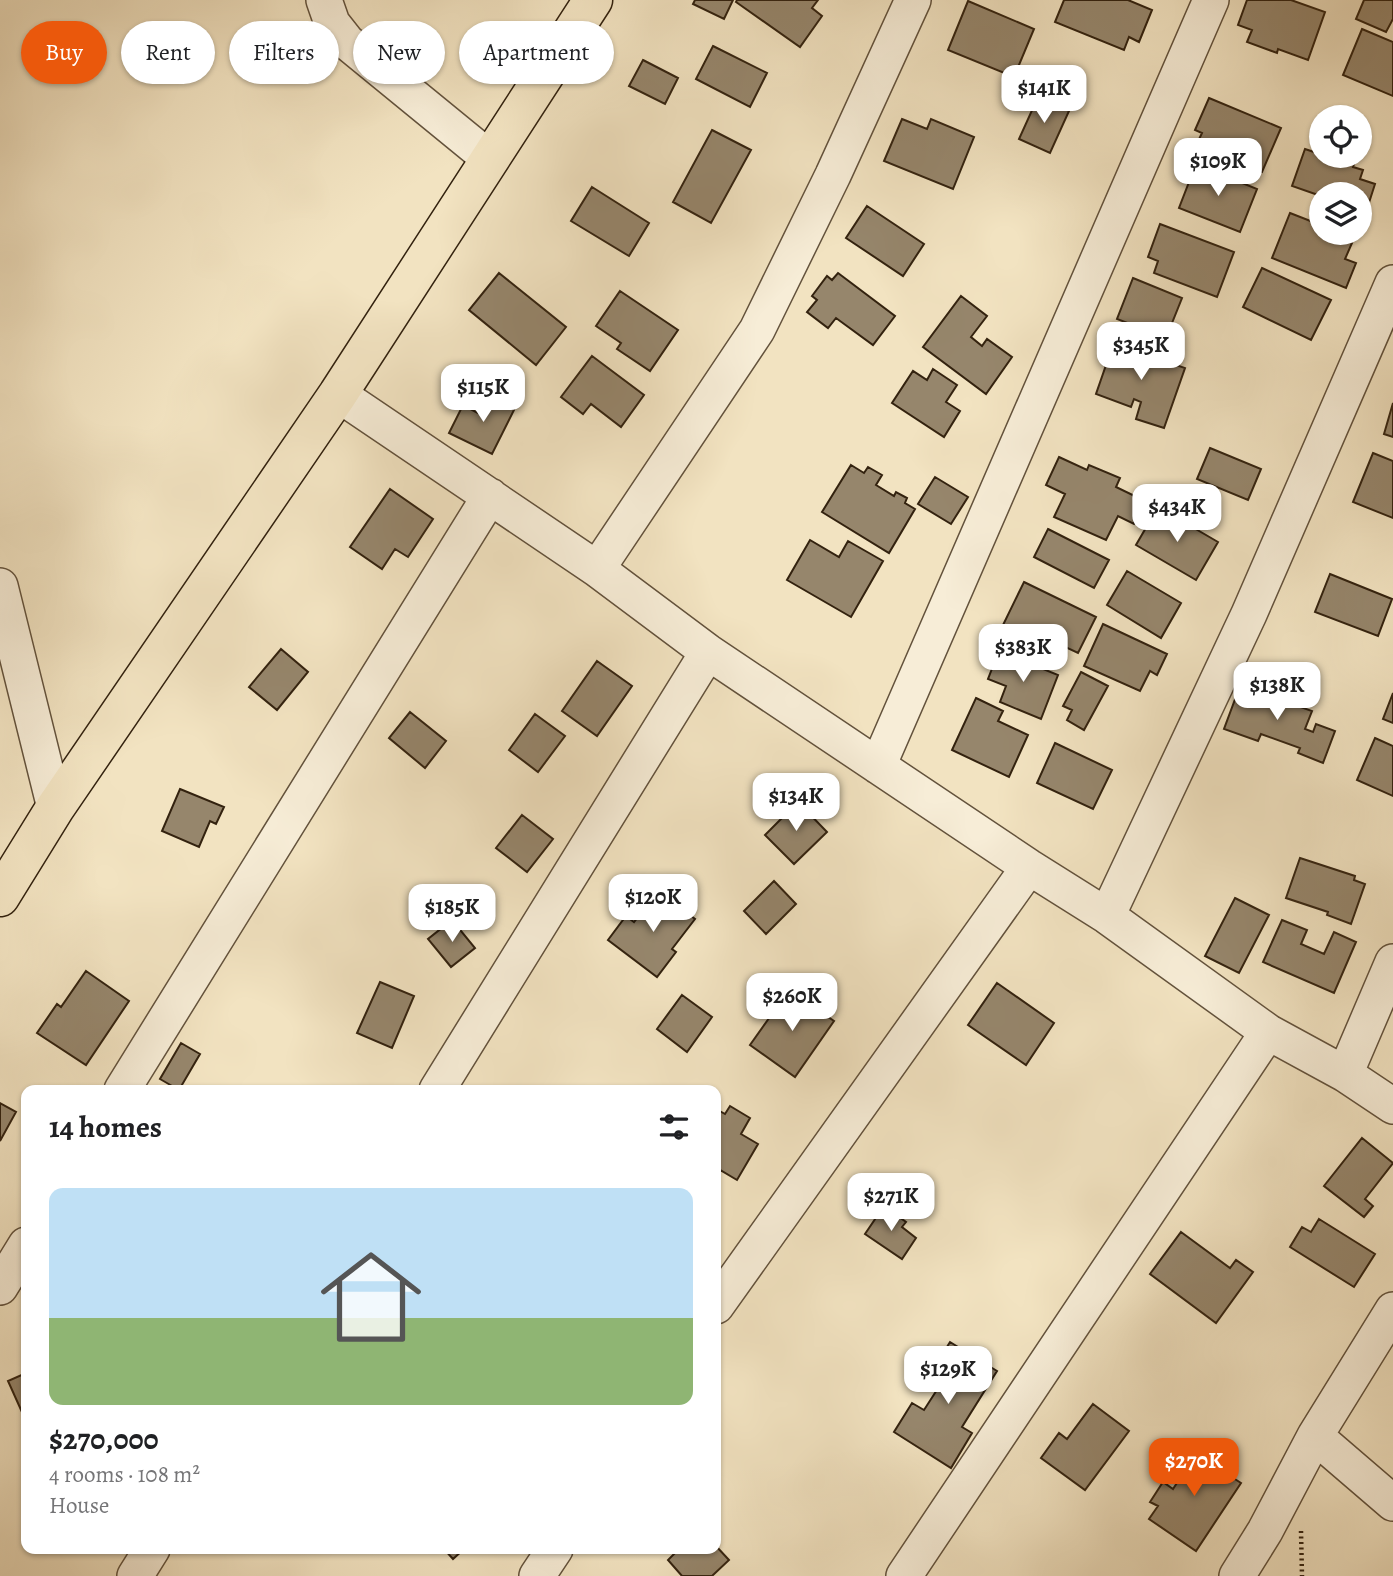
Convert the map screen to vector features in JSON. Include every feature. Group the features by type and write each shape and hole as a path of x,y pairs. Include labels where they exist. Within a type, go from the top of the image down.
{"main road":[{"path":"0,897 55,808 338,394 593,0"}],"street":[{"path":"324,0 332,23 347,42 490,159"},
{"path":"597,569 757,330 833,175 913,0"},
{"path":"877,766 1211,0"},
{"path":"1107,916 1249,614 1393,282"},
{"path":"338,394 597,569 708,652 1029,867 1107,916 1268,1032 1345,1074 1393,1106"},
{"path":"125,1085 490,496"},
{"path":"0,586 55,808"},
{"path":"440,1085 708,652"},
{"path":"721,1299 1029,867"},
{"path":"1345,1074 1393,962"},
{"path":"904,1576 1268,1032"},
{"path":"0,1287 21,1253"},
{"path":"1237,1576 1265,1531 1315,1436 1393,1310"},
{"path":"1315,1436 1393,1503"},
{"path":"135,1576 149,1554"},
{"path":"537,1576 552,1554"}],"building":[{"path":"695,0 733,0 724,19 693,4"},
{"path":"818,0 812,8 822,16 800,47 736,2"},
{"path":"1064,0 1128,0 1152,10 1139,42 1129,37 1124,50 1055,22"},
{"path":"1247,0 1291,0 1325,12 1308,60 1247,42 1252,30 1238,25"},
{"path":"1364,0 1393,0 1393,19 1386,32 1356,19"},
{"path":"968,1 1034,29 1014,77 948,50"},
{"path":"1362,29 1393,42 1393,96 1343,75"},
{"path":"713,46 767,73 750,107 696,79"},
{"path":"643,60 678,78 665,104 629,86"},
{"path":"1038,97 1069,111 1050,153 1019,139"},
{"path":"1209,98 1281,128 1262,172 1226,158 1222,168 1202,160 1205,152 1195,148 1202,133 1195,130"},
{"path":"902,119 927,129 931,119 974,137 953,189 884,161"},
{"path":"712,130 751,150 711,223 673,202"},
{"path":"1305,149 1309,150 1309,168 1356,168 1363,170 1360,179 1369,182 1309,182 1309,192 1292,186"},
{"path":"1196,164 1257,189 1240,232 1179,208"},
{"path":"592,187 649,223 629,256 571,221"},
{"path":"867,206 924,244 903,276 846,238"},
{"path":"1290,213 1309,220 1309,245 1351,245 1345,259 1356,263 1346,288 1272,258"},
{"path":"1160,224 1234,252 1217,297 1154,273 1158,261 1148,257"},
{"path":"1262,268 1331,300 1311,340 1243,307"},
{"path":"499,273 566,327 536,365 469,310"},
{"path":"838,273 895,316 873,345 836,318 828,328 807,312 817,300 812,296 827,276 832,280"},
{"path":"1133,278 1182,298 1166,338 1117,319"},
{"path":"620,291 678,330 650,371 617,349 621,343 596,326"},
{"path":"961,296 987,316 971,337 982,346 987,339 1012,357 986,394 923,347"},
{"path":"1134,343 1156,350 1153,357 1185,368 1164,428 1136,419 1141,402 1134,399 1131,407 1096,394 1113,345 1131,351"},
{"path":"592,356 644,395 621,427 591,404 583,414 561,397"},
{"path":"933,369 957,385 946,402 960,411 944,437 892,403 913,371 927,380"},
{"path":"486,395 514,410 492,454 449,433 463,405 478,413"},
{"path":"1393,403 1393,437 1384,434"},
{"path":"1210,448 1261,469 1248,500 1197,479"},
{"path":"1373,453 1393,461 1393,518 1353,502"},
{"path":"1059,457 1087,470 1089,465 1120,478 1116,487 1145,501 1134,524 1118,516 1106,540 1054,517 1065,494 1046,485"},
{"path":"851,465 864,473 868,467 882,475 876,485 894,496 896,492 907,498 905,503 915,509 889,553 822,512"},
{"path":"935,477 968,497 951,524 918,504"},
{"path":"390,489 433,519 408,557 395,549 382,569 350,547"},
{"path":"1158,507 1218,542 1196,580 1136,545"},
{"path":"1048,529 1109,560 1094,588 1034,557"},
{"path":"810,540 839,557 848,541 883,561 851,617 787,580"},
{"path":"1127,571 1181,603 1161,638 1107,605"},
{"path":"1330,574 1392,599 1378,636 1315,612"},
{"path":"1024,582 1096,617 1078,653 1057,643 1050,657 1025,645 1029,638 1003,625"},
{"path":"1103,624 1167,654 1157,675 1150,671 1140,691 1084,666"},
{"path":"281,649 308,672 277,710 249,687"},
{"path":"999,651 1058,675 1041,719 1000,702 1006,686 988,679"},
{"path":"597,661 632,686 597,736 562,711"},
{"path":"1081,672 1108,686 1084,730 1067,720 1072,710 1063,706"},
{"path":"1256,683 1281,692 1278,699 1312,711 1305,729 1313,732 1316,724 1335,731 1323,763 1298,753 1300,748 1261,734 1258,741 1224,729 1240,686 1253,690"},
{"path":"1393,693 1393,723 1383,719"},
{"path":"976,698 1003,711 998,721 1028,735 1009,777 952,750"},
{"path":"410,712 446,741 425,768 389,738"},
{"path":"535,714 565,736 538,772 509,750"},
{"path":"1375,738 1393,746 1393,796 1357,780"},
{"path":"1055,743 1112,770 1093,809 1037,783"},
{"path":"180,789 224,807 216,824 210,821 199,847 162,831"},
{"path":"798,802 827,832 794,864 765,835"},
{"path":"522,815 553,839 527,872 496,848"},
{"path":"1300,858 1355,876 1354,880 1365,884 1351,924 1327,915 1328,912 1286,898"},
{"path":"774,881 796,904 766,934 744,911"},
{"path":"658,891 695,919 672,949 676,952 657,977 608,940 626,916 634,922"},
{"path":"1235,898 1269,915 1239,973 1205,956"},
{"path":"452,920 475,948 451,967 428,939"},
{"path":"1282,920 1307,930 1301,944 1324,954 1334,932 1356,942 1334,993 1263,962"},
{"path":"86,971 129,1001 86,1065 37,1033 57,1004 61,1007"},
{"path":"380,982 414,996 392,1048 357,1033"},
{"path":"997,983 1054,1023 1026,1065 968,1025"},
{"path":"789,990 834,1021 795,1077 750,1045"},
{"path":"682,995 712,1017 687,1052 657,1029"},
{"path":"181,1043 200,1054 182,1085 170,1085 160,1079"},
{"path":"0,1103 16,1112 0,1141"},
{"path":"730,1106 750,1118 741,1134 758,1144 737,1180 721,1171 721,1112 725,1114"},
{"path":"1362,1138 1393,1163 1365,1199 1373,1206 1364,1217 1324,1186"},
{"path":"884,1206 906,1222 902,1227 916,1238 902,1259 865,1234"},
{"path":"1319,1219 1375,1254 1354,1287 1290,1247 1302,1227 1311,1232"},
{"path":"1181,1232 1230,1268 1236,1260 1253,1272 1216,1323 1150,1274"},
{"path":"950,1342 997,1371 962,1427 972,1433 951,1468 894,1432 912,1403 924,1410 942,1382 930,1374"},
{"path":"21,1375 21,1410 8,1381"},
{"path":"1093,1404 1129,1431 1085,1490 1041,1458 1059,1433 1067,1439"},
{"path":"1187,1446 1212,1463 1217,1456 1232,1466 1227,1474 1241,1483 1196,1551 1149,1519 1158,1506 1150,1502 1163,1482 1173,1489 1182,1475 1172,1469"},
{"path":"721,1551 729,1560 712,1576 682,1576 668,1560 674,1554 721,1554"}]}
